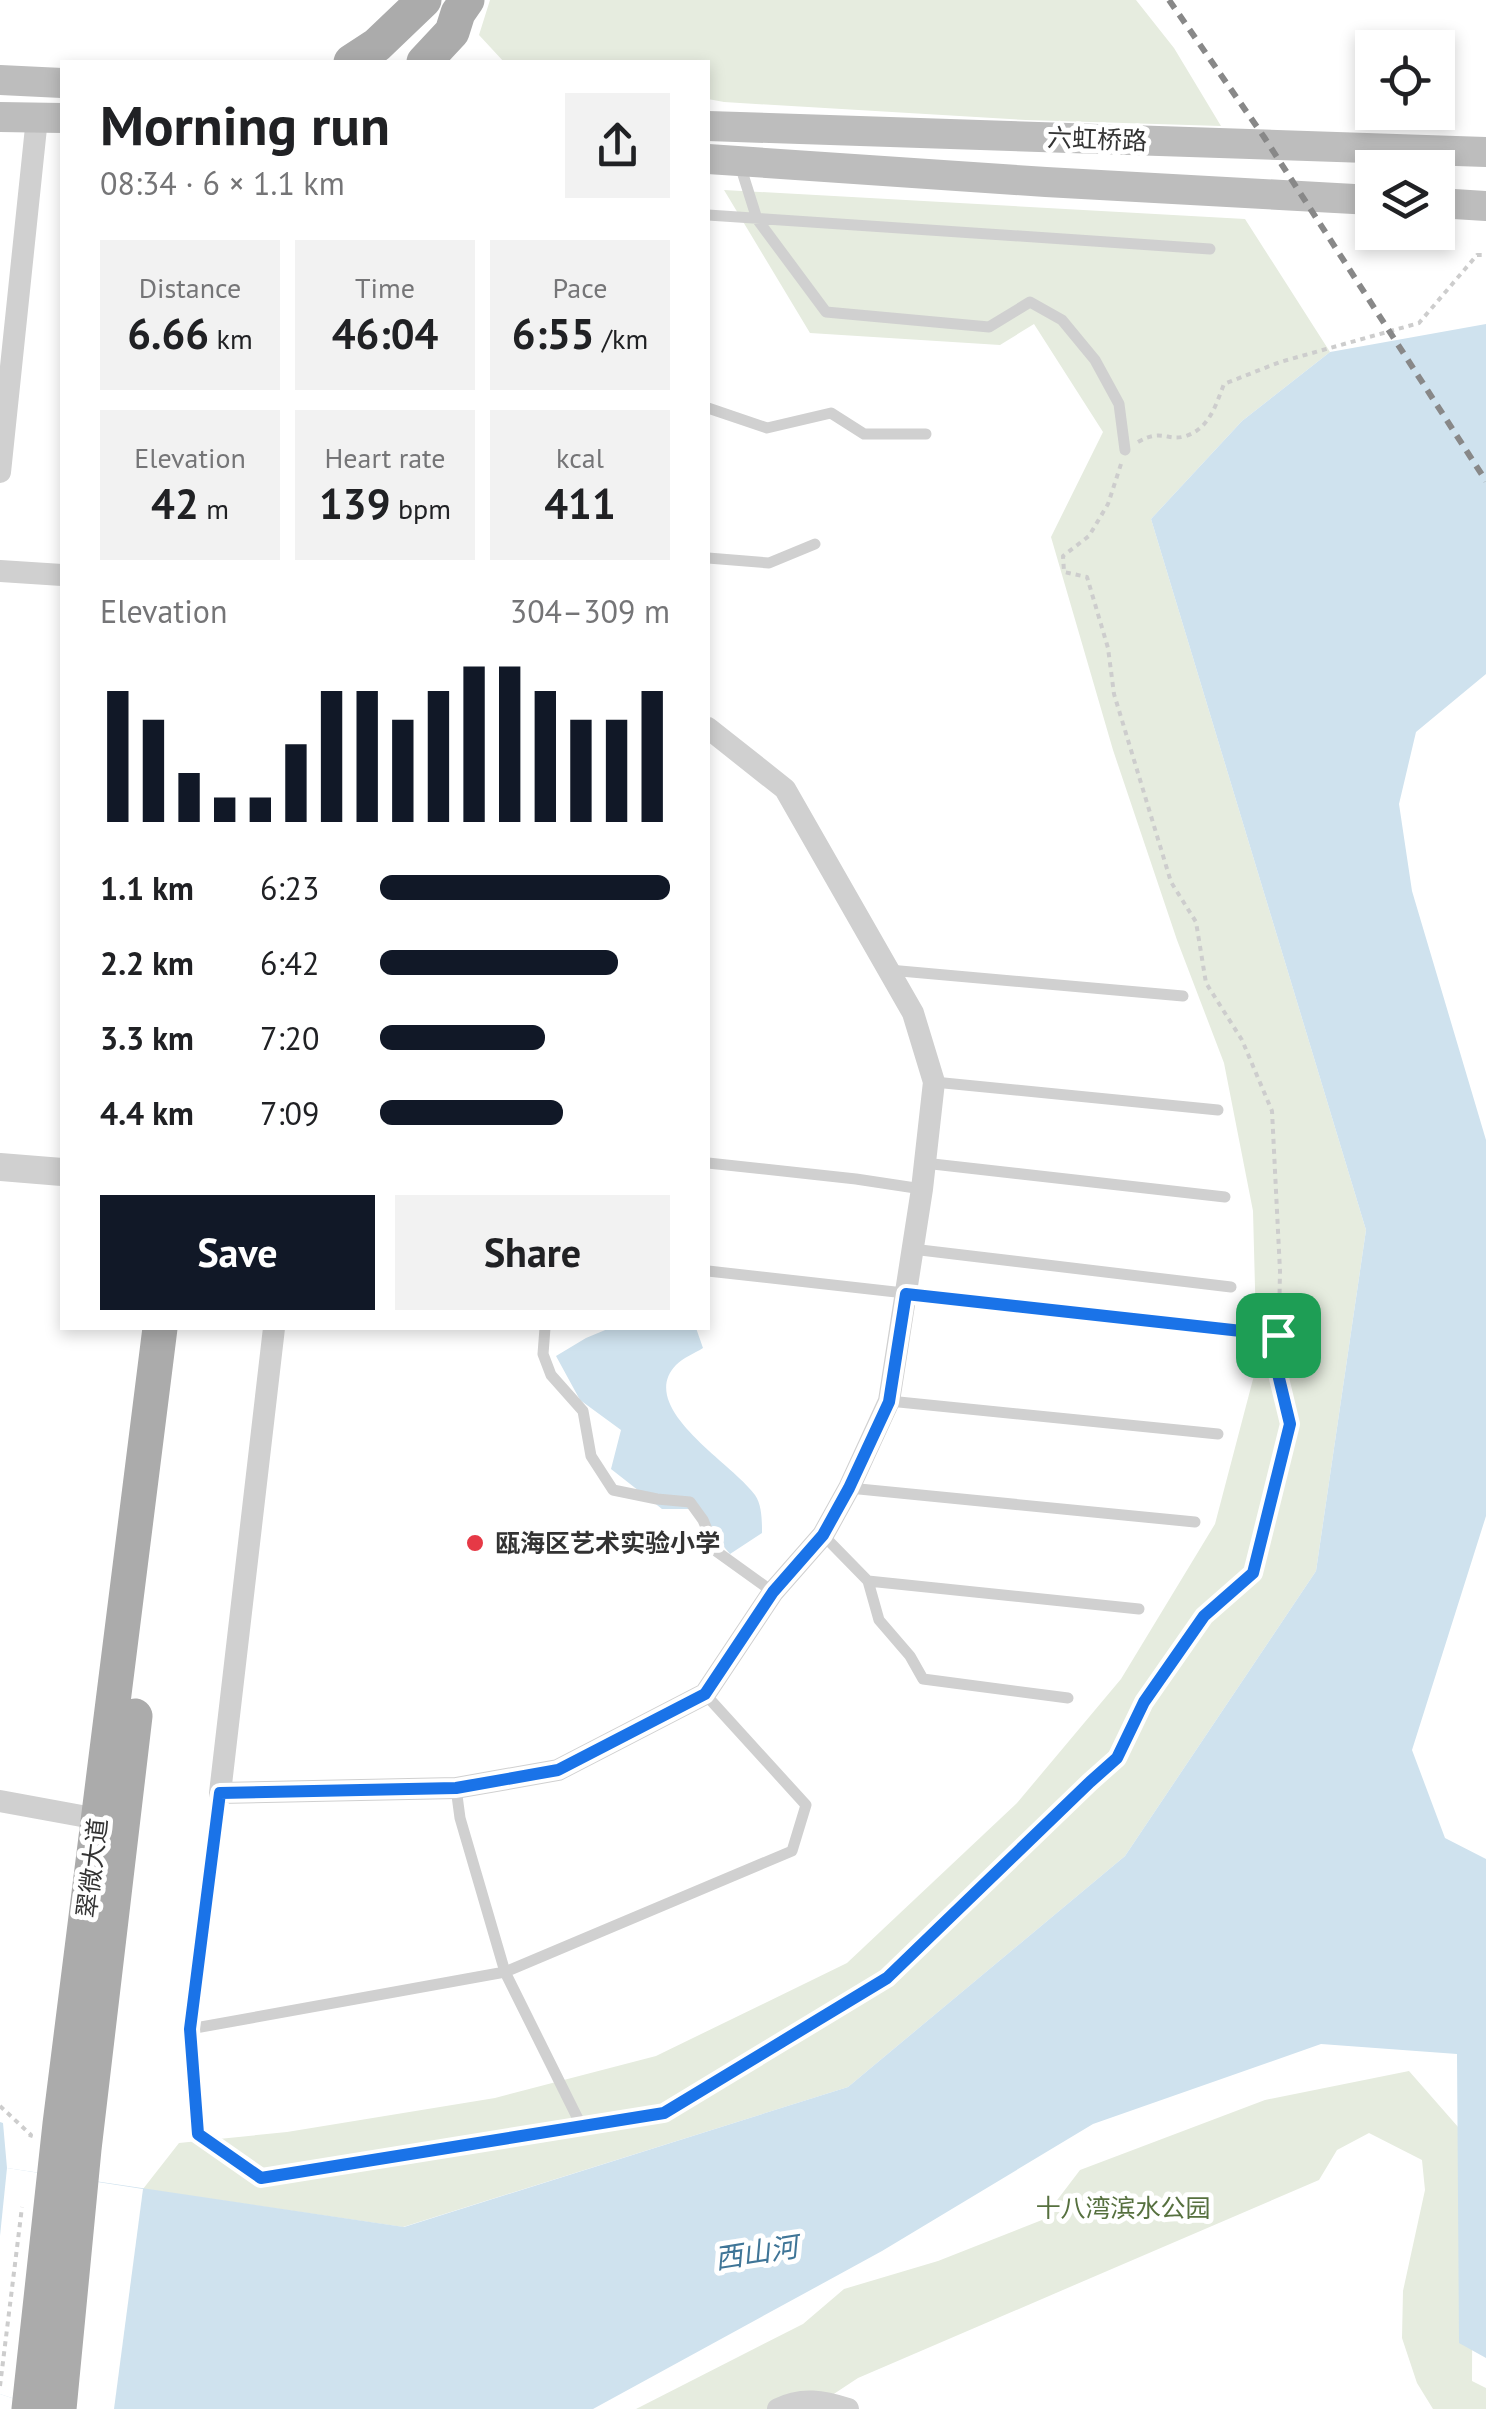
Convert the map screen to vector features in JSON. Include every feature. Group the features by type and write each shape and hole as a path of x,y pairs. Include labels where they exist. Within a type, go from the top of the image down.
{"main road":[{"path":"354,60 424,0"},
{"path":"426,60 460,31"},
{"path":"0,80 60,84"},
{"path":"0,116 50,118"},
{"name":"六虹桥路","path":"710,126 1486,152"},
{"name":"六虹桥路","path":"710,159 1355,199"},
{"path":"1455,204 1486,206"},
{"name":"翠微大道","path":"29,2409 58,2136 160,1330"},
{"name":"翠微大道","path":"59,2409 58,2136 181,1330"}],"street":[{"path":"0,472 50,118"},
{"path":"0,572 60,575"},
{"path":"274,1330 220,1793 456,1788 558,1770 705,1694 773,1592 823,1535 889,1402 922,1189 934,1082 913,1013 785,789 710,730"},
{"path":"0,1167 60,1172"},
{"path":"0,1801 98,1819"},
{"path":"778,2409 792,2402 824,2401 848,2409"}],"lane":[{"path":"738,162 757,219 826,312 990,327 1030,302 1062,320 1096,360 1119,404 1125,450"},
{"path":"710,216 1210,249"},
{"path":"710,409 767,428 831,412 864,434 926,434"},
{"path":"710,558 769,563 816,544"},
{"path":"888,970 1183,996"},
{"path":"934,1082 1218,1110"},
{"path":"710,1163 922,1189"},
{"path":"924,1163 1225,1197"},
{"path":"912,1250 1231,1288"},
{"path":"710,1271 1278,1335"},
{"path":"545,1330 544,1354 551,1375 584,1411 591,1456 614,1490 690,1502 704,1520 716,1551 773,1592"},
{"path":"889,1402 1218,1434"},
{"path":"849,1488 1195,1522"},
{"path":"823,1535 868,1581 880,1620 910,1656 923,1679 1068,1698"},
{"path":"868,1581 1139,1608"},
{"path":"190,2029 505,1972 792,1851 806,1805 705,1694"},
{"path":"456,1788 460,1818 505,1972 582,2126"},
{"path":"198,2134 190,2029 220,1793"}],"path":[{"path":"198,2134 261,2178 664,2113 887,1978 1117,1758 1144,1702 1204,1616 1253,1573 1290,1424 1278,1374 1280,1271 1272,1111 1242,1040 1206,983 1196,922 1171,882 1114,694 1108,648 1086,577 1064,572 1063,556 1088,536 1108,504 1125,450 1151,434 1186,436 1211,419 1224,384 1280,362 1419,323 1476,256 1486,256"},
{"path":"0,2106 58,2136"},
{"path":"28,2154 58,2136"},
{"path":"0,2386 24,2193"}],"green space":[{"path":"490,0 1136,0 1174,48 1221,126 1026,120 724,102 710,99 710,60 502,60 479,35"},
{"path":"724,190 1245,219 1330,352 1242,421 1151,519 1366,1230 1316,1571 1125,1856 848,2087 403,2227 143,2189 179,2143 287,2132 495,2098 656,2056 847,1963 1017,1803 1121,1679 1215,1524 1257,1364 1253,1211 1224,1063 1177,940 1113,750 1051,537 1103,432 1034,324 1000,345 810,333"},
{"name":"十八湾滨水公园","path":"1409,2071 1473,2144 1472,2381 1486,2388 1486,2409 1433,2409 1417,2383 1402,2338 1403,2291 1425,2190 1422,2160 1369,2133 1337,2150 1319,2180 858,2378 811,2409 636,2409 803,2324 844,2289 938,2261 1042,2220 1080,2170 1265,2100"}],"water":[{"name":"西山河","path":"1486,324 1486,674 1416,732 1399,804 1412,891 1486,1140 1486,1516 1412,1750 1445,1838 1486,1859 1486,2358 1459,2343 1457,2054 1321,2044 1093,2124 882,2251 593,2409 45,2409 0,2394 0,2122 7,2168 404,2227 848,2087 1125,1856 1316,1571 1366,1230 1151,519 1242,421 1330,352"},
{"path":"605,1330 697,1330 703,1348 676,1365 667,1382 668,1399 692,1435 757,1499 762,1533 730,1554 692,1509 662,1509 611,1469 621,1430 580,1400 556,1356"}],"pier":[{"path":"7,2168 143,2189 114,2409 45,2409 0,2394 0,2236"}],"railway":[{"path":"1169,0 1264,137 1486,481"}],"place":[{"name":"瓯海区艺术实验小学","path":"475,1543"}],"route":[{"path":"906,1294 1278,1335 1278,1374 1290,1424 1253,1573 1204,1616 1144,1702 1117,1758 887,1978 664,2113 261,2178 198,2134 190,2029 220,1793 456,1788 558,1770 705,1694 773,1592 823,1535 849,1488 889,1402 906,1294"}]}
